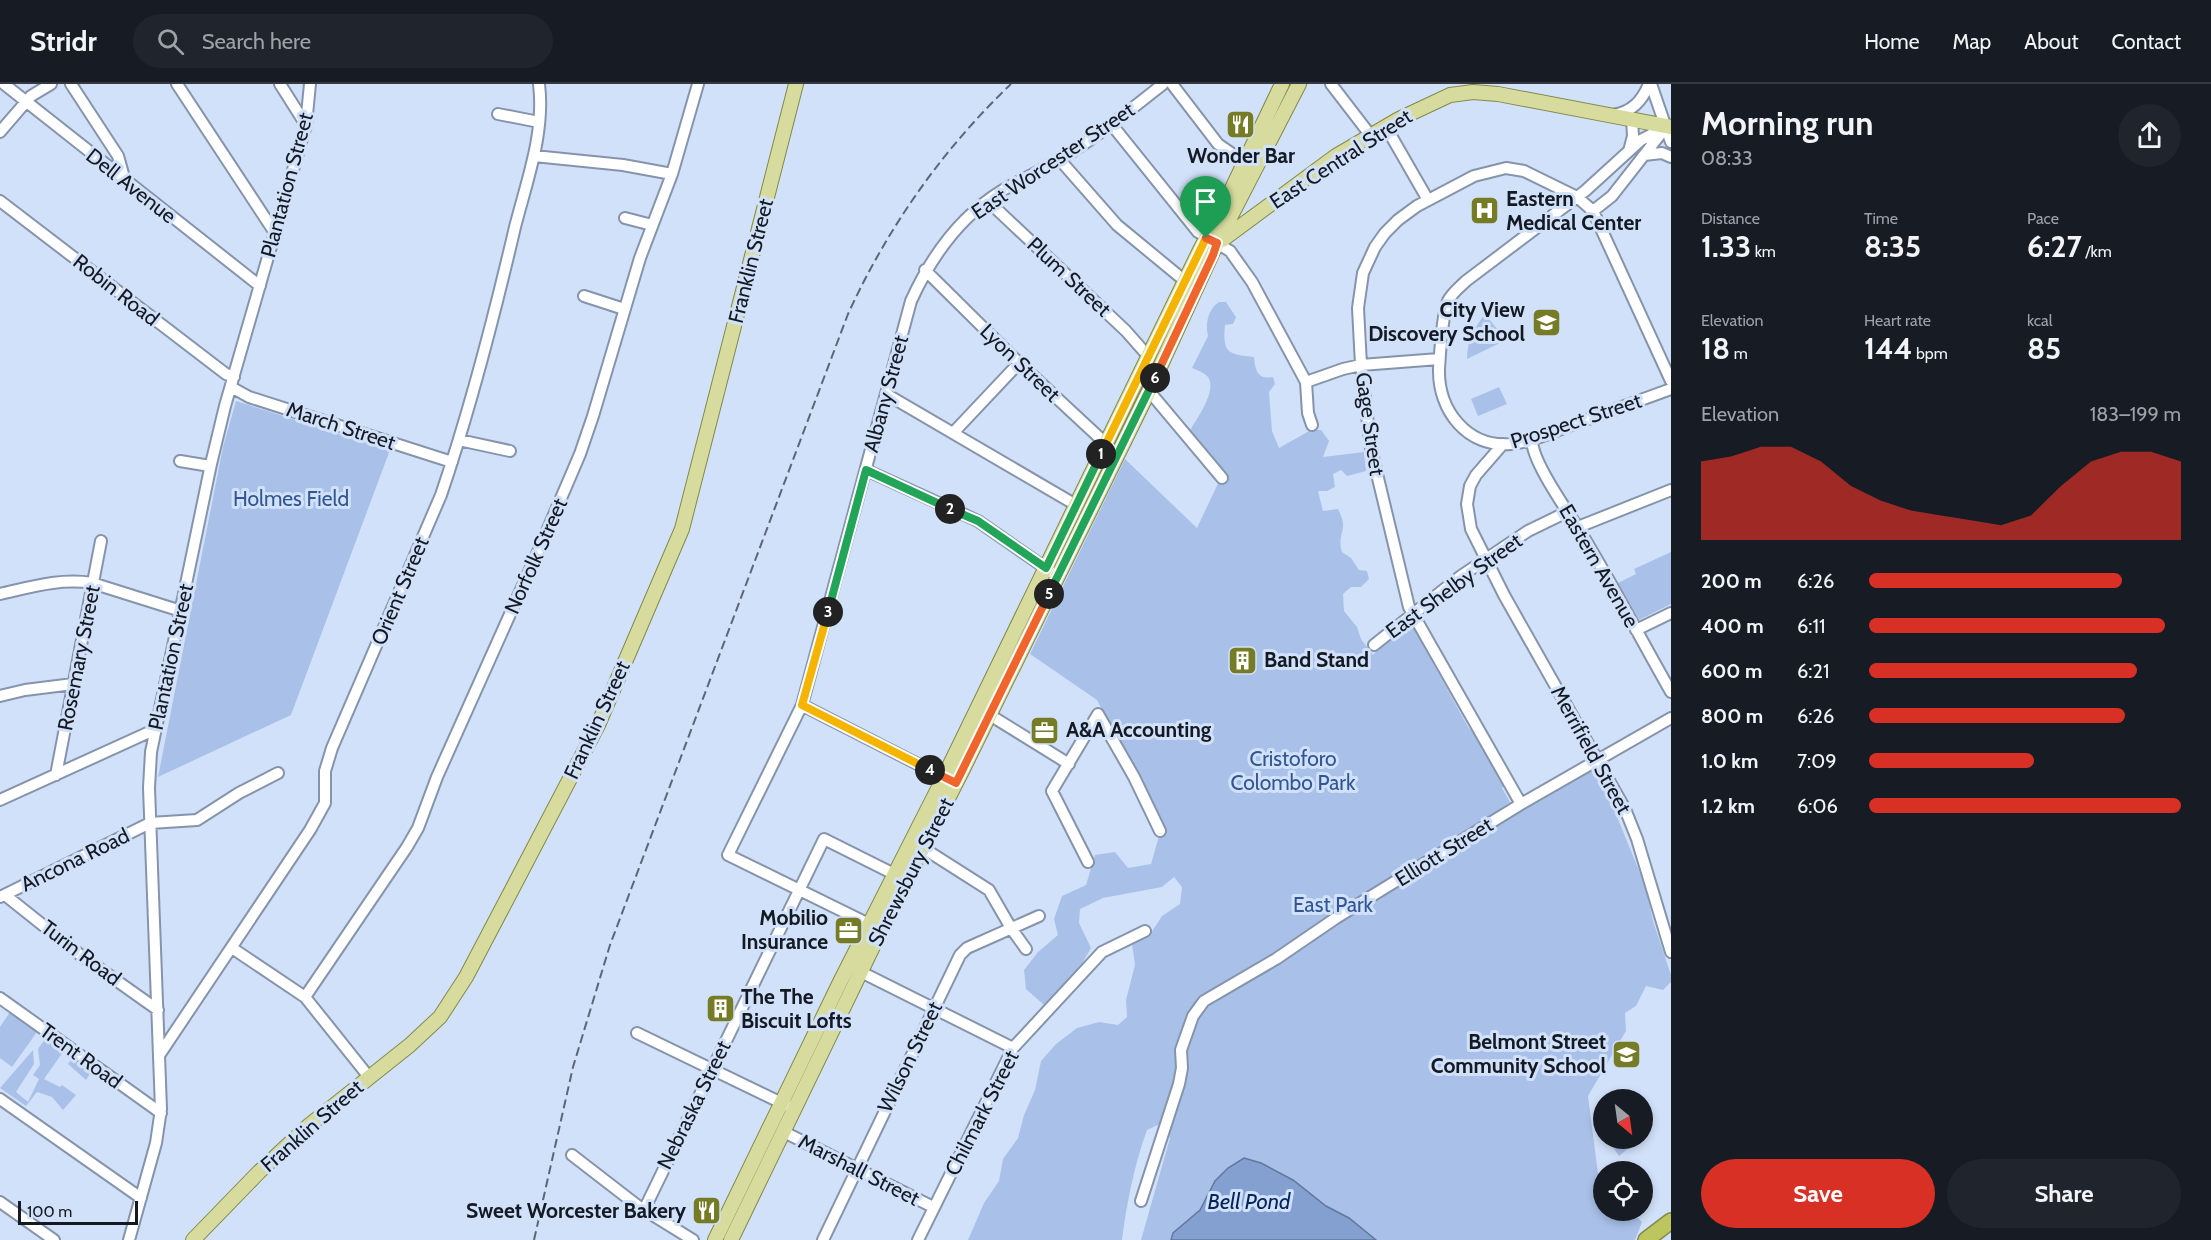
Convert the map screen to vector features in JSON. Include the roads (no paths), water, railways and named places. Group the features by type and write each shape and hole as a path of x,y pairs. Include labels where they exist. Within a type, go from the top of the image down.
{"highway":[{"path":"1646,1240 1671,1221"}],"main road":[{"name":"Franklin Street","path":"193,1240 275,1156 307,1127 410,1045 445,1011 466,977 598,725 684,522 796,84"},
{"name":"Shrewsbury Street","path":"731,1240 784,1132 788,1106 875,927 923,848 977,708 1117,454 1149,391 1190,286 1212,241 1244,162 1282,84"},
{"name":"Shrewsbury Street","path":"1212,241 1242,199 1299,84"},
{"name":"East Central Street","path":"1198,254 1212,241 1256,214 1336,156 1439,99 1454,94 1473,92 1498,94 1669,127"},
{"path":"1242,199 1256,214"},
{"name":"Shrewsbury Street","path":"715,1240 861,972 894,874 990,714 1051,572 1076,505 1148,356 1190,286 1198,254"}],"street":[{"name":"Dell Avenue","path":"4,84 260,286"},
{"path":"0,132 31,96 51,84"},
{"path":"71,84 118,156 125,181"},
{"path":"177,84 275,233"},
{"path":"280,84 306,125"},
{"name":"Plantation Street","path":"129,1240 156,1143 161,1113 149,778 156,729 210,466 306,125 310,84"},
{"name":"Orient Street","path":"160,1054 322,809 325,798 326,767 332,748 440,498 459,440 534,156 541,101 538,84"},
{"name":"Norfolk Street","path":"305,997 418,828 437,777 570,479 593,416 624,309 652,225 672,174 698,84"},
{"name":"East Worcester Street","path":"925,270 951,235 988,201 1060,160 1112,125 1163,84"},
{"path":"1172,84 1218,144 1244,162"},
{"path":"1331,84 1371,135"},
{"path":"1613,115 1633,108 1643,97 1650,84"},
{"path":"1650,84 1669,127 1671,142"},
{"path":"498,114 539,122"},
{"path":"1628,152 1633,136 1632,119"},
{"path":"1112,125 1194,228 1230,251 1252,282 1305,382 1308,413 1312,425"},
{"path":"1386,127 1428,200"},
{"path":"1503,444 1476,437 1465,429 1449,412 1439,387 1439,359 1449,299 1466,281 1577,197 1641,140 1669,127"},
{"path":"1669,127 1612,196 1593,211 1599,219 1671,381"},
{"path":"1644,155 1661,153 1671,157"},
{"path":"534,156 622,165 672,174"},
{"path":"1060,160 1117,225 1190,286"},
{"name":"Gage Street","path":"1521,804 1412,616 1371,449 1361,365 1358,309 1365,268 1375,247 1389,228 1408,212 1474,176 1506,168 1524,171 1577,197 1593,211"},
{"name":"Robin Road","path":"0,201 226,374 232,382"},
{"name":"Plum Street","path":"988,201 1126,331 1148,356"},
{"path":"625,218 652,225"},
{"name":"Lyon Street","path":"925,270 1019,363 1117,454"},
{"name":"Albany Street","path":"799,890 728,855 802,705 910,301 925,270"},
{"path":"584,296 624,309"},
{"path":"1305,382 1361,365 1439,359"},
{"path":"953,433 1019,363"},
{"name":"March Street","path":"232,382 249,396 452,462"},
{"name":"Prospect Street","path":"1485,559 1471,529 1467,504 1468,492 1476,475 1503,444 1532,439 1671,389"},
{"path":"1149,391 1222,478"},
{"path":"886,394 1076,505"},
{"name":"Eastern Avenue","path":"1532,439 1531,447 1671,692"},
{"path":"459,440 510,451"},
{"path":"180,461 210,466"},
{"path":"866,470 978,521 1051,572"},
{"path":"1578,527 1671,490"},
{"name":"East Shelby Street","path":"1374,645 1485,559 1528,531 1567,512"},
{"name":"Rosemary Street","path":"56,775 101,541"},
{"name":"Merrifield Street","path":"1485,559 1632,825 1671,952"},
{"path":"0,594 73,580 93,583 181,611"},
{"path":"1636,630 1671,613"},
{"path":"0,696 73,684"},
{"path":"802,705 950,780"},
{"path":"977,708 1069,764"},
{"path":"1088,862 1052,790 1098,714 1134,777 1160,831"},
{"name":"Elliott Street","path":"1141,1201 1179,1084 1182,1068 1181,1050 1193,1016 1204,1001 1276,959 1336,918 1521,804 1671,718"},
{"path":"0,800 156,729"},
{"path":"150,823 197,820 239,793 278,773"},
{"name":"Ancona Road","path":"2,896 150,823"},
{"name":"Nebraska Street","path":"644,1210 824,840 894,874"},
{"path":"923,848 989,890 1026,949"},
{"path":"799,890 875,927"},
{"name":"Turin Road","path":"2,896 158,1010"},
{"name":"Wilson Street","path":"823,1240 960,955 967,948 1039,916"},
{"name":"Chilmark Street","path":"918,1240 1013,1048 1102,952 1145,930"},
{"path":"232,948 305,997 369,1077"},
{"path":"861,972 1013,1048"},
{"name":"Trent Road","path":"0,998 161,1113"},
{"path":"637,1033 788,1106"},
{"path":"0,1099 141,1198"},
{"name":"Marshall Street","path":"784,1132 933,1207"},
{"path":"572,1155 644,1210 693,1240"},
{"path":"0,1202 54,1240"}],"water":[{"name":"Bell Pond","path":"1244,1158 1261,1163 1293,1180 1326,1206 1349,1218 1376,1240 1171,1240 1173,1233 1200,1210 1215,1181 1228,1168"}],"railway":[{"path":"534,1240 573,1067 610,945 848,314 881,251 919,191 962,136 1011,84"}],"place":[{"name":"Wonder Bar","path":"1241,125"},
{"name":"Eastern Medical Center","path":"1485,211"},
{"name":"City View Discovery School","path":"1546,322"},
{"name":"Band Stand","path":"1243,660"},
{"name":"A&A Accounting","path":"1045,730"},
{"name":"Mobilio Insurance","path":"849,930"},
{"name":"The The Biscuit Lofts","path":"720,1009"},
{"name":"Belmont Street Community School","path":"1627,1054"},
{"name":"Sweet Worcester Bakery","path":"707,1211"}],"park label":[{"name":"Holmes Field","path":"291,499"},
{"name":"Cristoforo Colombo Park","path":"1293,771"},
{"name":"East Park","path":"1333,905"}]}
